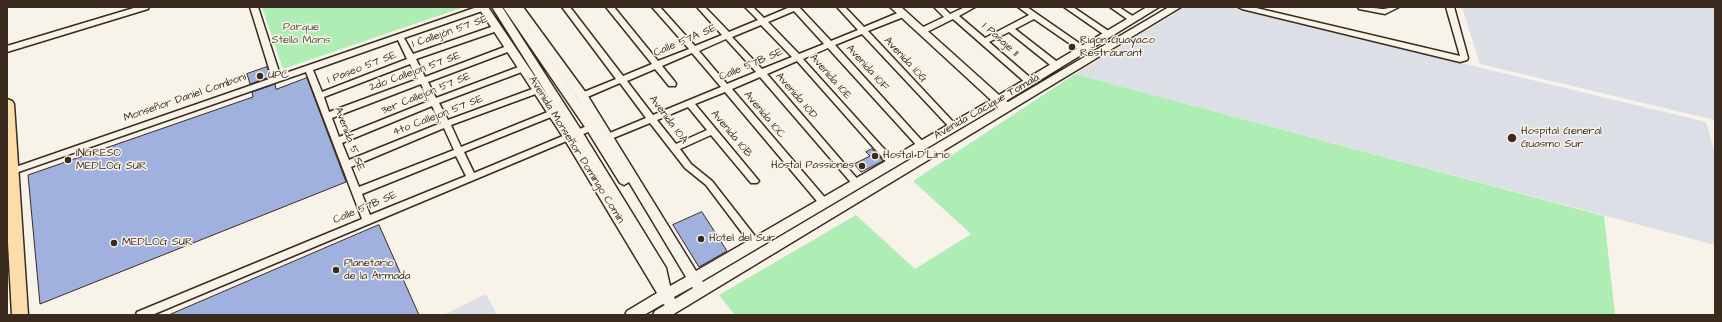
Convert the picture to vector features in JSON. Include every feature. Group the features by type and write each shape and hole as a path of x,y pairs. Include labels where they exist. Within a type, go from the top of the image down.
{"main road":[{"name":"Avenida Monseñor Domingo Comín","path":"484,7 553,113 573,135"},
{"name":"Avenida Monseñor Domingo Comín","path":"497,7 673,307"},
{"name":"Avenida Monseñor Domingo Comín","path":"508,7 595,126 676,261 697,284"},
{"name":"Avenida Monseñor Domingo Comín","path":"518,7 582,96 595,126 608,137 697,284"},
{"name":"Avenida Cacique Tomalá","path":"632,315 666,295 697,284 1003,104 1176,7"},
{"name":"Avenida Cacique Tomalá","path":"660,315 673,307 697,284 755,243 954,127 1003,104 1030,82 1085,50 1151,8"},
{"path":"899,10 1003,104"},
{"path":"7,104 9,172 20,315"}],"street":[{"path":"7,49 145,7"},
{"path":"254,7 277,79"},
{"name":"Monseñor Daniel Comboni","path":"9,172 484,7"},
{"name":"Avenida 10A","path":"566,7 623,79 688,166 709,184 755,243"},
{"path":"610,7 672,84"},
{"name":"Avenida 10C","path":"656,7 824,203"},
{"name":"Avenida 10D","path":"701,7 762,73 857,184"},
{"name":"Avenida 10E","path":"749,7 798,58 892,163"},
{"name":"Calle 57A SE","path":"582,96 796,7"},
{"name":"Avenida 10F","path":"796,7 922,146"},
{"name":"Avenida 10G","path":"841,7 954,127"},
{"name":"1 Pasaje 11","path":"938,7 985,41 1030,82"},
{"path":"922,31 971,7"},
{"path":"1022,7 1085,50"},
{"path":"1068,7 1109,34"},
{"path":"1114,7 1133,19"},
{"path":"1242,7 1254,8 1454,58 1464,58 1450,7"},
{"path":"1362,7 1381,11 1391,8"},
{"name":"Calle 57B SE","path":"608,137 863,30 899,10"},
{"path":"985,41 1034,15"},
{"name":"1 Callejón 57 SE","path":"412,59 497,28"},
{"path":"1010,29 1057,66"},
{"path":"400,36 446,124 471,177"},
{"name":"2do Callejon 57 SE","path":"327,116 510,48"},
{"name":"1 Paseo 57 SE","path":"319,96 412,59"},
{"name":"Avenida 5 SE","path":"308,68 367,219"},
{"name":"3er Callejon 57 SE","path":"337,142 434,102 524,68"},
{"name":"4to Callejon 57 SE","path":"346,165 446,124 538,90"},
{"name":"Avenida 10B","path":"690,103 754,181"},
{"path":"357,192 553,113"},
{"name":"Calle 57B SE","path":"141,315 367,219 595,126"},
{"path":"674,148 712,131"}],"shaded area":[{"name":"Hospital General Guasmo Sur","path":"1185,7 1229,7 1706,122 1715,154 1715,245 1075,74"},
{"path":"1462,7 1715,7 1715,120 1480,64"},
{"path":"486,294 497,315 443,315"}],"green space":[{"name":"Parque Stella Maris","path":"262,7 464,7 283,69"},
{"path":"1075,74 1604,216 1615,315 735,315 719,295 856,215 915,269 971,234 913,181"}],"building":[{"name":"UPC","path":"267,67 270,77 250,84 247,74"},
{"name":"MEDLOG SUR","path":"307,78 346,182 40,304 28,175 253,97 252,92 275,84 276,89"},
{"path":"872,149 883,161 861,172 854,164 870,156 866,152"},
{"name":"Hotel del Sur","path":"702,212 727,251 699,267 673,225"},
{"name":"Planetario de la Armada","path":"379,225 419,315 169,315"}],"place":[{"name":"Rigon Guayaco Restraurant","path":"1072,47"},
{"name":"UPC","path":"260,76"},
{"name":"Hospital General Guasmo Sur","path":"1512,138"},
{"name":"Hostal D'Lirio","path":"875,156"},
{"name":"INGRESO MEDLOG SUR","path":"68,160"},
{"name":"Hostal Passiones","path":"862,166"},
{"name":"Hotel del Sur","path":"701,239"},
{"name":"MEDLOG SUR","path":"114,243"},
{"name":"Planetario de la Armada","path":"336,270"}]}
